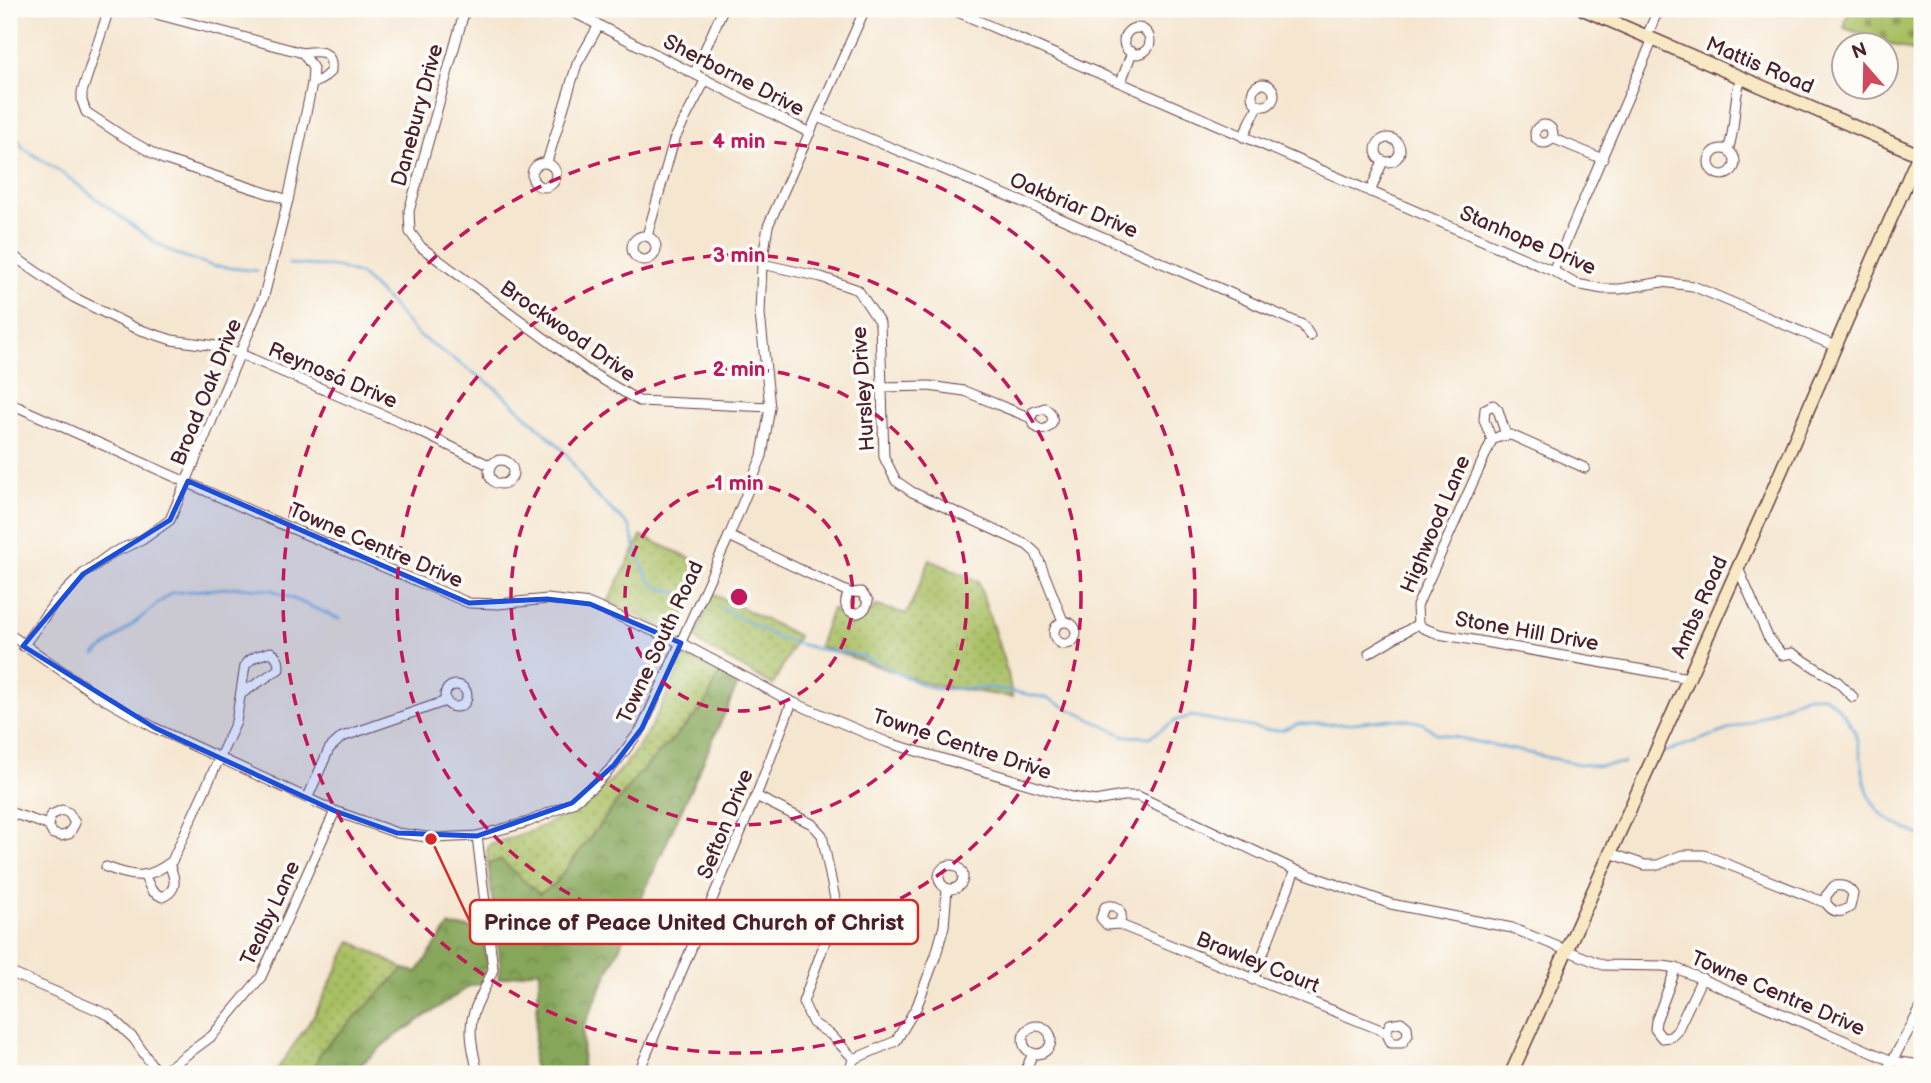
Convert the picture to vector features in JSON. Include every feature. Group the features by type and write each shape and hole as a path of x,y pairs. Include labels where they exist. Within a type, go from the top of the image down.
{"street":[{"path":"109,9 82,92 86,112 163,159 288,200"},
{"name":"Broad Oak Drive","path":"137,9 303,53 320,50 327,54 332,62 331,71 312,84"},
{"name":"Danebury Drive","path":"410,232 409,211 465,9"},
{"name":"Sherborne Drive","path":"567,9 810,133"},
{"path":"695,72 723,9"},
{"name":"Towne South Road","path":"9,634 107,701 155,728 335,811 397,833 435,838 477,836 528,822 572,803 614,765 642,728 762,456 770,407 760,314 762,264 768,226 865,9"},
{"name":"Stanhope Drive","path":"951,9 1553,271 1576,284 1603,289 1662,282 1693,286 1835,346"},
{"name":"Mattis Road","path":"1583,9 1920,155"},
{"path":"1553,271 1603,159 1650,37 1655,17 1664,9"},
{"path":"547,162 577,64 599,25"},
{"path":"1121,82 1132,52"},
{"name":"Broad Oak Drive","path":"23,646 57,601 83,574 112,553 142,540 170,520 264,296 288,200 312,84 313,68 303,53"},
{"path":"1728,150 1733,134 1736,93 1741,78"},
{"path":"647,236 674,139 706,79"},
{"path":"1243,137 1258,106"},
{"name":"Oakbriar Drive","path":"817,117 1037,208 1290,320 1303,326 1310,336"},
{"path":"1552,138 1603,159"},
{"name":"Ambs Road","path":"1511,1074 1920,155"},
{"path":"1370,192 1383,161"},
{"name":"Brockwood Drive","path":"410,232 421,247 590,372 639,401 770,407"},
{"name":"Reynosa Drive","path":"9,253 73,297 135,328 172,340 224,347 402,423 491,466"},
{"name":"Hursley Drive","path":"762,264 821,277 858,290 880,323 884,457 896,481 912,492 1027,545 1036,553 1063,621"},
{"path":"883,387 929,386 964,391 1031,418"},
{"name":"Towne Centre Drive","path":"9,403 269,519 469,603 499,604 547,599 590,604 681,643 792,702 889,743 1072,797 1095,801 1138,796 1295,870 1391,904 1512,928 1604,965 1676,968 1892,1061 1922,1065"},
{"name":"Highwood Lane","path":"1418,624 1417,606 1499,437 1585,468"},
{"path":"729,536 850,593"},
{"path":"1738,568 1768,637 1782,655 1792,653 1838,682 1853,697"},
{"path":"1369,653 1418,624"},
{"name":"Stone Hill Drive","path":"1418,624 1439,634 1689,678"},
{"path":"106,867 134,876 158,872 172,861 236,722 245,666 250,659 271,652 275,655 279,661 279,669 241,694"},
{"path":"308,797 329,749 342,737 446,701"},
{"name":"Sefton Drive","path":"638,1074 756,796 792,702"},
{"path":"756,796 812,824 822,835 836,909 803,1002 813,1023 831,1035 854,1059"},
{"name":"Tealby Lane","path":"159,1074 212,1036 261,977 335,811"},
{"path":"9,812 48,825"},
{"path":"477,836 493,969 474,1012 472,1024 471,1035 478,1074"},
{"path":"1610,853 1645,865 1658,865 1682,855 1704,855 1826,903"},
{"path":"144,875 152,891 162,897 170,893 175,886 175,877 169,864"},
{"path":"1253,980 1295,870"},
{"path":"848,1074 854,1059 896,1041 916,1006 944,926 947,889"},
{"name":"Brawley Court","path":"1118,924 1386,1031"},
{"path":"1676,968 1655,1029 1662,1038 1671,1037 1677,1031 1702,978"},
{"path":"9,972 109,1014 134,1039 159,1074"},
{"path":"1885,1074 1922,1006"},
{"path":"1024,1074 1033,1053"},
{"path":"1167,1074 1176,1074"}],"highlighted area":[{"path":"188,481 469,603 547,599 590,604 681,643 642,728 614,765 572,803 477,836 397,833 335,811 155,728 23,646 83,574 170,520"}],"green space":[{"path":"1849,9 1922,9 1922,54 1899,46 1899,32 1856,32 1844,28"},
{"path":"641,536 706,565 679,627 674,630 608,602"},
{"path":"930,560 978,581 1008,674 1012,697 932,685 819,646 832,609 855,619 865,617 876,606 907,614"},
{"path":"712,593 798,636 773,685 701,644 696,637"},
{"path":"685,659 692,659 720,673 704,707 637,776 554,885 539,894 501,860 488,864 489,845 515,837 567,814 593,797 610,781 639,745"},
{"path":"720,673 738,684 583,1028 582,1074 537,1074 533,1062 540,969 498,979 500,963 488,864 501,860 539,894 554,885 637,776 704,707"},
{"path":"449,926 482,929 487,964 482,983 470,986 387,1042 350,1074 312,1074 321,1051 404,969 417,972"},
{"path":"351,941 404,969 321,1051 312,1074 274,1074 315,1014"}],"waterway":[{"path":"9,123 23,148 61,172 156,243 176,254 213,266 258,271"},
{"path":"289,264 337,267 361,275 418,335 496,388 557,444 590,490 630,527 637,555 650,581 657,587 686,595"},
{"path":"95,655 171,593 238,587 272,590 340,619"},
{"path":"721,608 778,638 866,658 925,686 935,689 993,688 1047,698 1125,736 1150,737 1177,720 1192,716 1267,730 1282,730 1298,724 1409,720 1422,723 1436,733 1579,764 1597,766 1624,763"},
{"path":"1665,752 1750,722 1805,696 1824,696 1844,715 1855,732 1866,786 1874,804 1889,820 1922,836"}],"place":[{"name":"Prince of Peace United Church of Christ","path":"431,839"}]}
